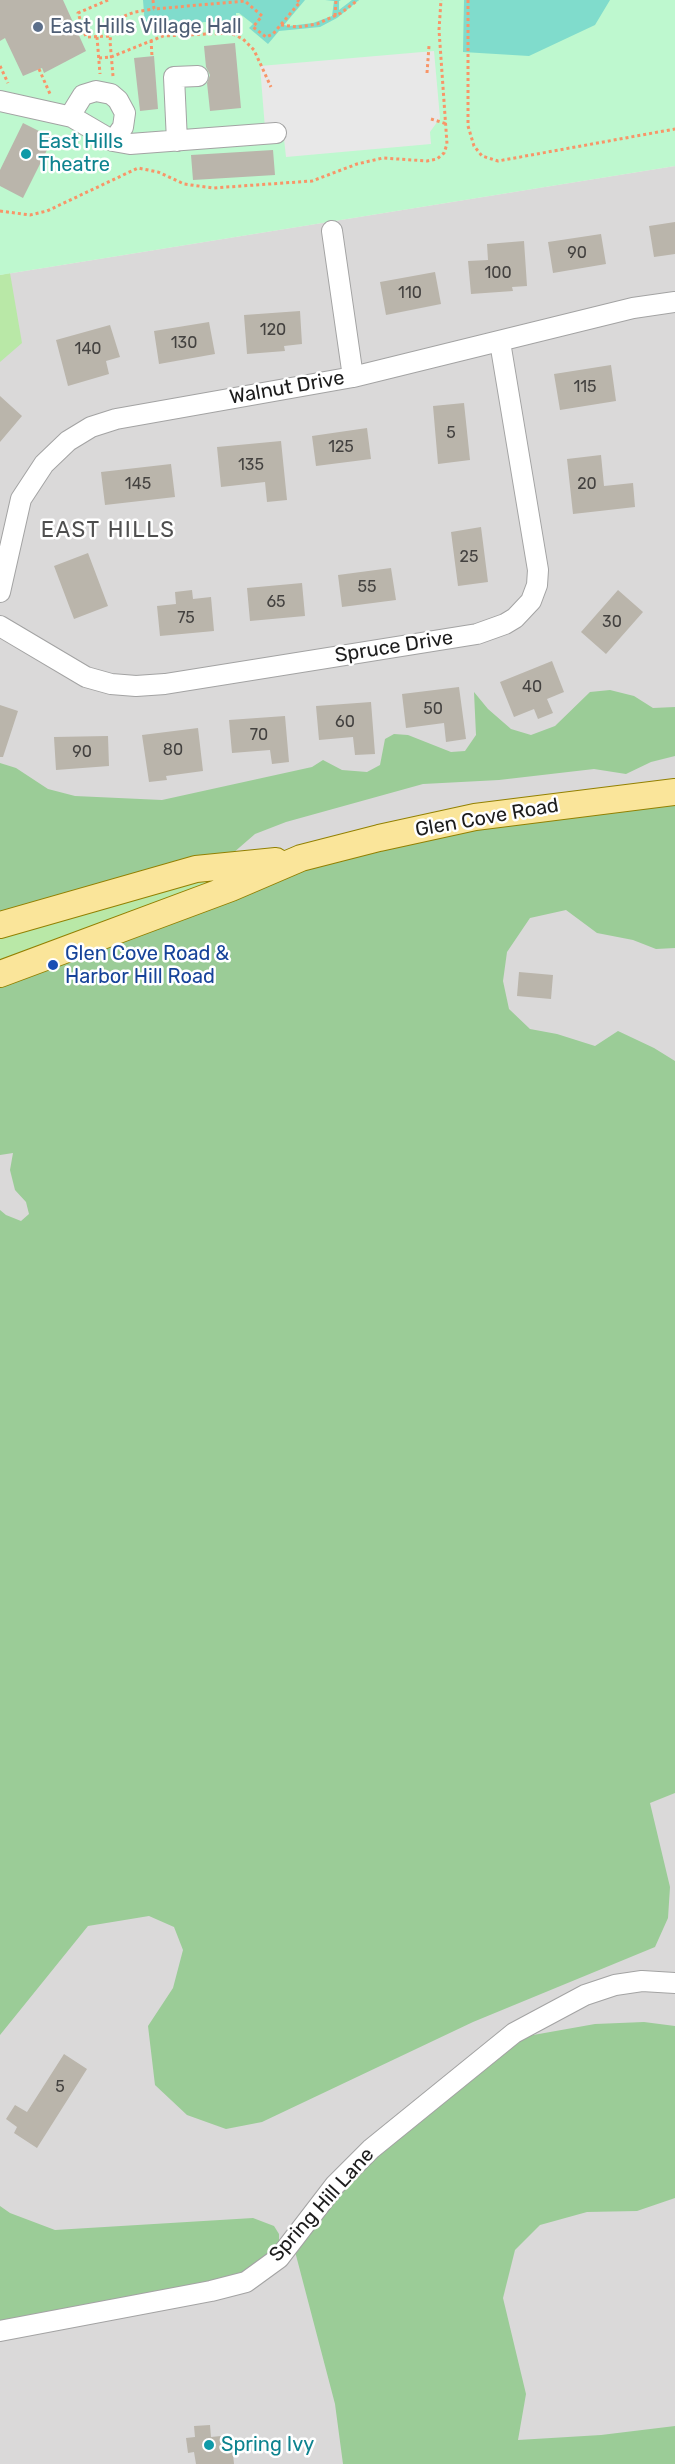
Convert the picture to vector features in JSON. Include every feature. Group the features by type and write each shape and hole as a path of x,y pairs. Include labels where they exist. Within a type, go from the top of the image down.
{"main road":[{"name":"Glen Cove Road","path":"0,974 231,888 301,858 475,817 675,792"},
{"name":"Glen Cove Road","path":"0,925 196,868 301,858"}],"street":[{"path":"177,141 174,77 198,76"},
{"path":"70,116 83,95 96,91 111,94 118,100 125,113 123,127 113,141"},
{"path":"5,95 70,116 113,141 130,144 276,133"},
{"path":"332,231 353,377"},
{"name":"Walnut Drive","path":"0,592 21,499 44,464 68,441 91,427 116,419 353,377 633,308 675,302"},
{"name":"Spruce Drive","path":"0,626 86,677 111,684 136,686 165,684 477,634 505,624 515,618 531,601 537,585 538,570 500,342"},
{"name":"Spring Hill Lane","path":"0,2331 212,2291 246,2282 279,2258 335,2185 371,2149 514,2033 585,1995 615,1985 642,1981 675,1983"}],"path":[{"path":"108,0 78,13 86,37 111,36"},
{"path":"153,0 154,9"},
{"path":"114,83 111,36 112,28 119,18 135,12 154,9 245,2 262,16 253,27 266,37 273,34 281,25 300,2 297,0"},
{"path":"335,16 336,0"},
{"path":"281,25 298,27 317,24 335,16 358,0"},
{"path":"0,211 30,215 47,211 138,168 158,172 184,183 213,188 312,181 357,164 383,158 433,161 444,153 447,144 439,30 441,0"},
{"path":"468,0 468,126 474,146 482,156 498,161 675,129"},
{"path":"99,58 111,57 151,40 183,34 231,33 243,39 254,50 271,87"},
{"path":"97,36 100,81"},
{"path":"151,40 152,57"},
{"path":"427,73 429,46"},
{"path":"0,66 5,95"},
{"path":"39,69 52,98"},
{"path":"431,119 447,124"}],"shaded area":[{"path":"143,0 305,0 284,25 289,26 313,23 332,16 334,1 325,0 341,0 339,10 352,0 359,0 337,18 320,27 279,31 268,44 249,28 253,24 239,13 236,13 236,20 145,26"},
{"path":"464,0 610,0 595,25 529,56 463,52"},
{"path":"434,51 440,118 430,132 431,144 286,157 284,139 266,141 260,66"},
{"path":"675,166 675,2464 0,2464 0,275"}],"green space":[{"path":"0,0 675,0 675,166 0,275"},
{"path":"10,273 22,343 0,362 0,275"},
{"path":"610,690 634,696 653,708 675,707 675,756 651,762 626,774 594,769 499,780 423,784 286,822 255,834 225,860 0,919 0,763 16,768 48,789 75,796 162,800 312,767 323,760 342,770 367,772 380,765 385,739 394,734 408,735 451,752 465,751 476,735 474,692 488,709 511,729 531,735 555,726 590,692"},
{"path":"675,792 675,948 656,949 633,940 597,933 566,910 530,918 507,952 503,981 509,1009 530,1029 557,1034 595,1046 618,1031 675,1061 675,1793 650,1803 670,1887 668,1918 655,1947 473,2022 262,2122 226,2129 187,2115 155,2085 148,2026 173,1988 183,1950 174,1927 149,1916 88,1926 0,2035 0,1210 21,1221 29,1214 26,1202 15,1190 10,1170 13,1153 0,1155 0,974 301,858"},
{"path":"301,858 0,974 0,925"},
{"path":"644,2022 675,2026 675,2198 637,2211 587,2212 540,2225 515,2250 503,2298 526,2394 518,2440 601,2435 675,2426 675,2464 343,2464 335,2404 292,2240 335,2185 522,2037 595,2024"},
{"path":"0,2206 10,2213 55,2230 253,2218 274,2226 279,2234 279,2258 257,2275 0,2322"}],"building":[{"name":"East Hills Village Hall","path":"0,0 63,0 86,51 44,73 42,68 23,76 5,38 0,41"},
{"path":"235,43 241,108 210,111 207,83 210,75 206,67 204,46"},
{"path":"154,56 158,109 140,111 134,58"},
{"name":"East Hills Theatre","path":"23,123 53,138 23,198 0,186 0,170"},
{"path":"273,150 275,175 193,180 191,155"},
{"path":"675,222 675,254 654,257 649,226"},
{"path":"601,234 606,264 553,273 548,242"},
{"path":"524,241 527,286 512,287 513,291 471,294 468,261 488,260 487,244"},
{"path":"435,272 441,304 386,315 380,282"},
{"path":"300,311 302,344 284,346 285,351 247,354 244,315"},
{"path":"209,322 215,354 159,364 154,331"},
{"path":"110,325 120,357 106,361 109,374 68,386 56,340"},
{"path":"611,365 616,401 560,410 554,374"},
{"path":"0,396 22,416 0,442"},
{"path":"464,403 470,460 438,464 433,406"},
{"path":"367,428 371,459 316,466 312,436"},
{"path":"281,441 287,500 267,502 265,482 221,487 217,447"},
{"path":"601,455 604,486 633,483 635,507 573,514 567,459"},
{"path":"171,464 175,497 105,505 101,472"},
{"path":"481,527 488,582 458,586 451,532"},
{"path":"88,553 108,606 74,619 54,566"},
{"path":"391,568 396,600 342,607 338,575"},
{"path":"302,583 305,616 250,621 247,588"},
{"path":"192,590 193,599 211,597 214,631 160,636 157,606 176,604 175,592"},
{"path":"618,590 643,612 606,654 581,632"},
{"path":"552,661 564,692 547,699 553,713 538,719 534,709 514,717 500,682"},
{"path":"459,687 466,739 446,742 444,723 406,728 402,694"},
{"path":"371,702 375,754 355,755 353,737 319,740 316,706"},
{"path":"0,705 18,711 3,757 0,757"},
{"path":"285,716 289,762 272,764 270,750 232,753 229,720"},
{"path":"198,728 203,771 166,776 167,780 149,782 142,735"},
{"path":"108,736 109,766 56,770 54,737"},
{"path":"519,972 553,975 551,999 517,996"},
{"path":"64,2054 87,2069 37,2148 14,2133 17,2127 6,2119 15,2105 27,2112"},
{"name":"Spring Ivy","path":"210,2425 211,2437 231,2435 234,2464 196,2464 194,2452 188,2453 186,2438 195,2437 194,2426"}],"place":[{"name":"East Hills Village Hall","path":"38,27"},
{"name":"East Hills Theatre","path":"26,154"},
{"name":"Glen Cove Road & Harbor Hill Road","path":"53,965"},
{"name":"Spring Ivy","path":"209,2445"}],"district":[{"name":"EAST HILLS","path":"108,531"}]}
